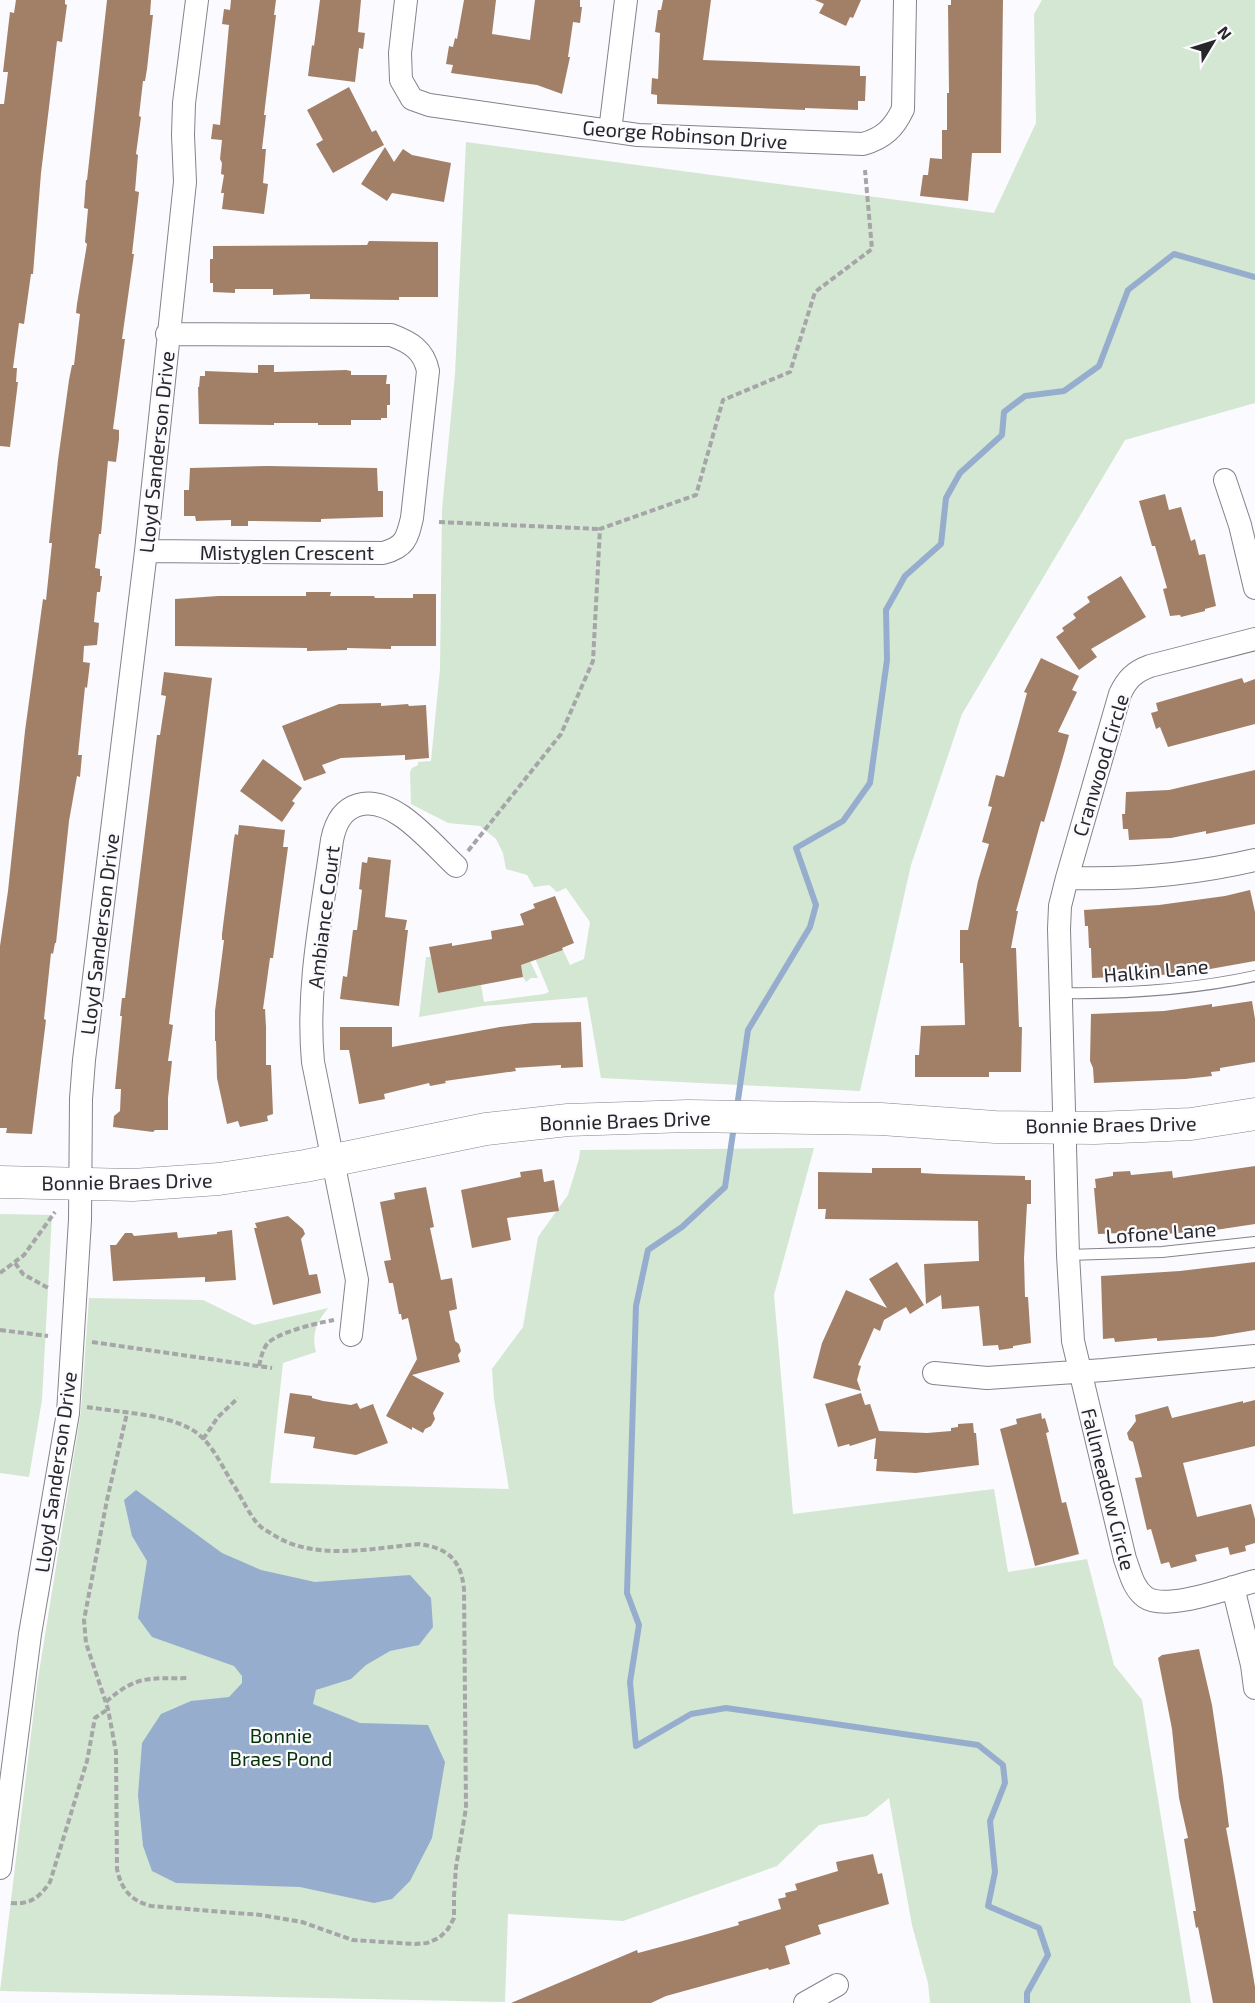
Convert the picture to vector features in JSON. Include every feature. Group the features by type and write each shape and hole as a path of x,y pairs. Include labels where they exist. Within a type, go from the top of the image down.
{"street":[{"name":"Lloyd Sanderson Drive","path":"0,1868 30,1634 69,1404 81,1220 84,1060 146,551 167,334 185,182 184,103 197,0"},
{"name":"George Robinson Drive","path":"406,0 400,53 401,80 412,99 429,105 638,135 863,144 876,141 888,133 903,109 906,0"},
{"path":"610,131 626,0"},
{"name":"Mistyglen Crescent","path":"146,551 383,553 397,549 408,535 412,518 428,371 426,360 419,350 409,342 391,335 167,334"},
{"path":"1225,480 1240,525 1255,588"},
{"name":"Cranwood Circle","path":"1064,1128 1060,906 1120,693 1127,680 1139,670 1255,639"},
{"name":"Ambiance Court","path":"352,1326 357,1280 313,1062 311,1032 314,975 335,826 341,816 352,807 364,803 381,804 400,814 456,866"},
{"path":"1068,878 1172,876 1255,860"},
{"name":"Bonnie Braes Drive","path":"0,1182 133,1185 219,1179 333,1160 507,1126 590,1119 688,1116 881,1119 1064,1128 1191,1124 1255,1114"},
{"name":"Fallmeadow Circle","path":"1064,1128 1068,1255 1074,1341 1125,1559 1133,1582 1144,1597 1157,1602 1174,1602 1244,1584"},
{"path":"934,1373 987,1378 1255,1356"},
{"path":"1244,1584 1255,1688"},
{"path":"805,2003 837,1985"}],"lane":[{"name":"Halkin Lane","path":"1060,993 1114,993 1182,988 1255,976"},
{"name":"Lofone Lane","path":"1068,1255 1162,1252 1255,1242"}],"path":[{"path":"439,522 600,530 696,495 723,400 790,372 814,292 872,249 866,170"},
{"path":"456,866 561,734 593,661 600,530"},
{"path":"0,1273 15,1263 55,1212"},
{"path":"15,1263 23,1274 50,1289"},
{"path":"259,1366 261,1355 275,1337 329,1321 352,1326"},
{"path":"0,1330 48,1336"},
{"path":"89,1342 272,1368"},
{"path":"203,1438 218,1417 238,1398"},
{"path":"69,1404 127,1413 174,1421 191,1429 203,1438 217,1457 258,1525 281,1540 306,1549 333,1551 426,1545 446,1552 456,1562 462,1575 464,1589 466,1808 456,1868 454,1918 439,1938 427,1943 353,1940 302,1922 261,1915 151,1906 131,1898 124,1890 117,1869 116,1752 108,1709 86,1643 84,1620 107,1500 127,1413"},
{"path":"106,1702 136,1681 189,1678"},
{"path":"11,1903 32,1901 50,1882 87,1761 95,1718 108,1709"}],"green space":[{"path":"1042,0 1255,0 1255,403 1125,440 962,714 911,865 860,1091 601,1078 587,997 483,1006 419,1017 426,957 431,957 438,993 481,985 484,1002 544,994 549,992 535,958 530,961 538,978 531,978 526,982 523,977 516,942 548,956 563,950 570,965 584,959 590,922 566,888 557,892 549,885 534,887 527,875 506,869 503,853 496,839 480,826 448,823 411,804 410,772 418,765 418,762 431,761 440,669 442,510 455,374 466,142 994,213 1036,123 1034,14"},
{"name":"Bonnie Braes Pond","path":"814,1148 774,1295 793,1514 994,1489 1008,1572 1087,1559 1114,1665 1142,1700 1191,2003 930,2003 928,1983 912,1925 889,1798 867,1816 819,1825 777,1866 623,1921 508,1914 505,2002 0,1991 37,1685 81,1411 89,1298 203,1300 254,1325 328,1308 316,1328 314,1340 316,1352 283,1363 270,1483 509,1489 494,1399 492,1369 523,1327 538,1237 568,1195 580,1150"},
{"path":"0,1214 52,1215 42,1400 29,1477 0,1473"}],"water":[{"path":"136,1490 222,1553 261,1570 315,1582 410,1575 431,1598 433,1627 419,1645 390,1651 366,1665 351,1679 316,1690 313,1704 360,1723 428,1725 445,1762 432,1838 410,1881 392,1899 374,1903 300,1887 176,1883 152,1871 143,1846 138,1795 142,1743 161,1714 191,1701 229,1697 242,1683 242,1676 234,1666 152,1637 138,1618 147,1561 132,1536 124,1500"}],"building":[{"path":"16,0 65,0 67,5 62,42 57,41 41,173 33,274 31,274 24,324 19,323 13,368 17,368 16,382 18,382 10,447 0,446 0,104 4,104 8,72 3,72 10,12 14,13"},
{"path":"107,0 151,0 150,15 153,15 139,116 141,117 136,154 138,155 135,191 139,192 132,254 134,254 113,429 119,430 119,439 116,462 108,461 101,534 99,534 95,568 100,569 100,576 102,576 100,592 97,592 94,622 99,623 97,645 84,646 83,662 90,663 87,688 85,687 78,755 82,755 80,777 77,776 69,821 56,943 53,954 51,953 44,1019 46,1020 32,1134 6,1133 7,1128 0,1128 0,946 25,731 43,599 46,600 52,543 49,543 58,460 80,314 76,313 87,244 85,242 88,209 84,208 86,180"},
{"path":"231,0 276,0 262,149 266,149 263,183 268,184 264,214 222,209 224,193 221,193 224,175 221,174 220,159 222,140 211,139 213,124 220,125 229,25 222,24 224,9 230,10"},
{"path":"320,0 361,0 358,32 365,33 363,49 359,48 355,82 308,76"},
{"path":"464,0 496,0 492,34 530,40 535,0 580,0 580,7 582,7 580,23 573,22 568,57 570,57 562,94 537,85 451,73 453,65 446,64 449,46 453,47 455,38 457,39"},
{"path":"663,0 711,0 703,60 860,66 860,76 866,76 865,101 858,101 858,110 657,104 657,95 651,94 652,78 658,79 660,33 655,32 658,10 661,10"},
{"path":"815,0 861,0 853,18 850,17 846,26 819,13 824,4"},
{"path":"951,0 1003,0 1001,153 972,153 968,201 920,196 923,175 928,175 930,158 942,159 942,130 947,130 948,5 951,5"},
{"path":"349,87 372,132 376,130 384,145 333,173 316,144 323,140 307,110"},
{"path":"385,147 394,162 403,149 412,155 451,163 444,202 392,193 387,201 361,184"},
{"path":"369,241 438,242 438,297 399,297 399,300 310,299 310,294 273,295 273,289 235,289 235,293 213,292 213,283 210,283 210,259 213,259 213,246 367,245"},
{"path":"258,365 274,365 274,372 346,370 351,371 351,375 387,375 386,384 390,384 390,405 387,405 387,418 351,420 351,425 199,424 198,387 200,376 205,376 205,371 258,373"},
{"path":"268,466 377,468 378,491 383,491 383,517 321,519 321,522 248,521 248,526 231,526 231,520 196,521 195,516 184,516 184,490 189,490 190,468"},
{"path":"1165,494 1169,510 1181,507 1191,541 1195,539 1199,555 1205,554 1216,606 1181,617 1180,615 1170,616 1163,589 1167,588 1139,501"},
{"path":"1121,576 1146,617 1091,649 1097,657 1079,670 1056,637 1064,631 1062,628 1076,618 1073,614 1090,602 1087,597"},
{"path":"306,592 331,592 330,596 374,596 375,598 413,598 413,594 436,594 436,646 307,651 307,648 175,646 175,599 218,596 306,596"},
{"path":"1041,658 1079,676 1072,690 1077,692 1058,732 1069,735 1044,822 1041,821 1016,911 1018,911 1011,948 1016,948 1019,1027 1022,1027 1021,1072 989,1072 989,1077 915,1077 915,1055 919,1055 921,1026 965,1025 960,930 968,930 978,881 989,844 982,842 992,807 988,806 996,775 1004,777 1027,693 1024,692"},
{"path":"164,672 212,678 169,1024 173,1025 168,1061 172,1061 168,1098 168,1130 153,1132 113,1127 114,1116 120,1111 121,1089 115,1089 122,998 125,998 157,735 160,735 166,696 161,695"},
{"path":"1242,678 1244,683 1255,679 1255,724 1168,747 1160,727 1156,729 1151,713 1158,711 1156,703"},
{"path":"381,703 381,706 426,705 429,758 405,760 405,755 341,758 322,765 326,773 304,781 282,726 339,704"},
{"path":"263,759 302,788 292,801 295,803 282,822 240,791"},
{"path":"1255,770 1255,824 1206,834 1206,831 1171,838 1129,840 1128,829 1123,829 1122,814 1125,814 1126,792 1169,790"},
{"path":"239,825 285,830 283,847 288,847 273,958 270,958 263,1009 265,1009 266,1027 266,1065 271,1065 273,1114 267,1116 268,1121 240,1127 238,1121 227,1124 217,1078 215,1041 215,1011 224,940 222,940 222,934 234,839 235,834 238,835"},
{"path":"368,857 391,860 385,917 407,920 405,930 408,930 399,1006 340,999 343,976 347,977 353,930 357,930 362,890 359,889 362,862 367,863"},
{"path":"1250,890 1255,912 1255,961 1182,974 1092,978 1091,948 1089,948 1088,926 1085,926 1084,910 1159,905 1225,896"},
{"path":"555,896 574,943 562,948 563,950 521,965 523,977 438,993 429,947 452,943 452,946 492,939 491,931 524,925 520,914 535,908 533,904"},
{"path":"1252,1001 1255,1019 1255,1062 1220,1068 1220,1071 1211,1072 1212,1076 1094,1083 1090,1061 1091,1014 1164,1011"},
{"path":"581,1022 583,1067 561,1068 561,1065 515,1068 516,1071 445,1081 446,1083 430,1086 429,1083 384,1094 385,1099 359,1104 349,1050 340,1050 340,1027 392,1027 392,1047 500,1027 533,1023"},
{"path":"1255,1166 1255,1224 1189,1234 1189,1232 1143,1236 1143,1232 1098,1234 1095,1179 1113,1176 1113,1172 1130,1171 1131,1175 1172,1171 1173,1178"},
{"path":"872,1168 921,1168 921,1173 1025,1176 1025,1180 1031,1180 1031,1204 1027,1204 1024,1258 1025,1297 1028,1297 1031,1343 999,1350 998,1345 983,1346 979,1306 942,1309 941,1295 926,1304 924,1264 979,1261 978,1221 825,1219 826,1209 818,1209 818,1172 872,1173"},
{"path":"542,1169 544,1182 554,1180 559,1211 507,1218 511,1240 472,1248 461,1190 521,1177 520,1172"},
{"path":"426,1187 434,1227 430,1228 441,1280 452,1278 457,1309 449,1311 455,1341 459,1344 461,1351 458,1355 460,1362 412,1375 444,1393 433,1413 435,1419 423,1433 412,1427 412,1430 386,1416 417,1359 408,1318 402,1320 393,1283 389,1283 384,1261 391,1260 380,1202 395,1199 394,1193"},
{"path":"288,1216 303,1229 305,1234 301,1239 309,1275 317,1274 321,1293 273,1305 254,1228 257,1228 255,1223"},
{"path":"232,1230 236,1280 205,1282 205,1277 113,1281 110,1245 116,1245 125,1233 132,1233 134,1236 177,1232 178,1238"},
{"path":"897,1262 924,1305 910,1314 906,1307 884,1320 880,1331 874,1328 858,1365 861,1366 857,1380 861,1391 813,1378 822,1343 846,1290 887,1308 869,1279"},
{"path":"1255,1262 1255,1330 1213,1337 1157,1341 1157,1338 1115,1342 1114,1338 1103,1339 1101,1276 1180,1271"},
{"path":"290,1393 312,1396 312,1398 323,1401 351,1405 357,1403 360,1409 373,1404 388,1443 356,1455 313,1448 315,1437 284,1433"},
{"path":"861,1393 865,1405 870,1404 879,1431 927,1433 951,1431 951,1428 958,1427 958,1424 973,1423 979,1465 916,1473 876,1471 877,1459 874,1459 876,1438 838,1447 825,1404"},
{"path":"1255,1400 1255,1446 1183,1463 1197,1517 1251,1504 1255,1519 1255,1543 1245,1546 1246,1551 1230,1555 1228,1547 1195,1555 1197,1561 1171,1568 1169,1562 1161,1564 1151,1529 1147,1530 1135,1478 1142,1477 1133,1442 1129,1440 1127,1433 1136,1421 1135,1415 1168,1406 1172,1418"},
{"path":"1041,1413 1049,1432 1046,1433 1062,1503 1066,1502 1079,1554 1035,1566 1000,1429 1017,1424 1016,1419"},
{"path":"1199,1649 1212,1705 1229,1827 1226,1828 1255,1987 1255,2003 1213,2003 1193,1911 1196,1911 1184,1839 1188,1838 1179,1798 1172,1729 1158,1658 1162,1655"},
{"path":"873,1854 878,1874 882,1873 889,1904 818,1925 821,1934 785,1946 790,1964 666,1996 651,2003 511,2003 637,1950 638,1953 690,1939 739,1925 738,1922 781,1909 778,1899 786,1897 785,1893 797,1890 795,1884 838,1871 836,1862"}],"waterway":[{"path":"737,1107 748,1030 810,927 816,905 796,848 843,821 870,783 887,660 886,610 905,576 941,544 946,498 960,473 1002,435 1004,412 1025,396 1064,391 1099,366 1128,290 1174,254 1255,277"},
{"path":"734,1126 725,1187 682,1227 648,1250 636,1306 627,1593 639,1625 630,1682 636,1746 691,1714 726,1708 978,1745 1003,1765 1005,1783 990,1821 995,1872 988,1906 1039,1928 1048,1955 1027,1993 1027,2003"}]}
